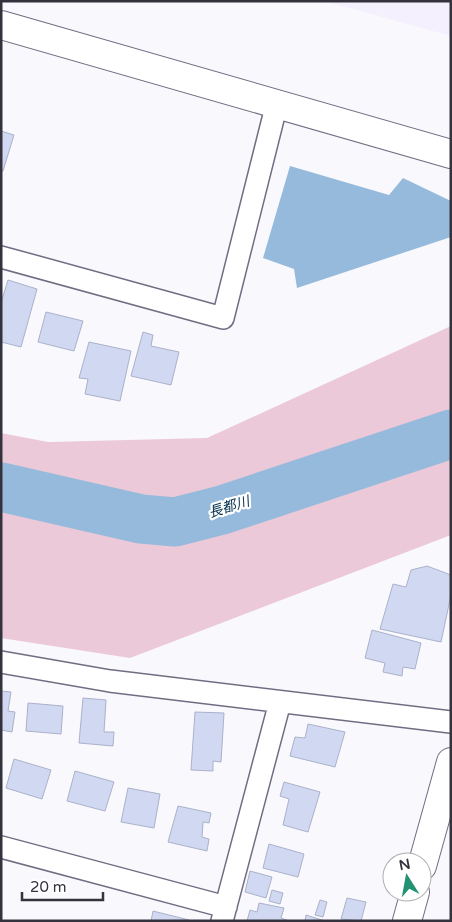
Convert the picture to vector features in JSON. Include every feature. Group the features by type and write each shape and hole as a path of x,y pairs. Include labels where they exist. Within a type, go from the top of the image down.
{"street":[{"path":"1,25 451,154"},
{"path":"1,257 223,318 277,104"},
{"path":"1,662 110,681 451,722"},
{"path":"1,847 224,914 280,702"},
{"path":"426,852 451,762"},
{"path":"407,921 412,902"}],"shaded area":[{"path":"324,1 451,1 451,36"},
{"path":"451,326 451,535 130,658 1,638 1,433 48,442 207,438"}],"water":[{"path":"290,166 389,195 403,178 451,201 451,237 297,288 294,269 263,258"}],"building":[{"path":"1,131 14,135 3,171 1,171"},
{"path":"8,280 37,289 21,347 1,342 1,303"},
{"path":"46,312 83,321 74,351 38,342"},
{"path":"143,332 153,335 151,346 179,352 171,385 131,376"},
{"path":"89,342 131,351 120,401 85,394 88,379 79,378"},
{"path":"427,566 451,575 451,595 441,642 380,629 393,584 406,587 411,570"},
{"path":"372,630 421,643 415,669 403,667 402,676 383,672 385,663 365,658"},
{"path":"1,691 11,692 8,711 15,712 12,732 1,730"},
{"path":"83,698 106,700 104,732 114,732 113,746 79,743"},
{"path":"28,703 63,706 61,734 26,731"},
{"path":"195,712 224,713 221,762 213,761 213,771 191,770"},
{"path":"308,724 345,732 335,767 290,756 295,737 305,738"},
{"path":"14,759 51,770 42,799 6,788"},
{"path":"75,771 114,782 105,811 67,801"},
{"path":"284,782 320,792 308,832 283,825 289,799 280,796"},
{"path":"128,788 160,794 154,828 121,822"},
{"path":"178,806 211,813 209,823 203,822 202,837 209,839 207,851 168,842"},
{"path":"269,844 304,854 298,877 263,868"},
{"path":"250,871 272,877 266,898 245,892"},
{"path":"272,890 283,893 280,904 269,901"},
{"path":"347,898 366,902 361,921 341,919"},
{"path":"320,900 327,902 323,917 315,915"},
{"path":"259,903 284,908 281,918 289,921 247,921 250,910 257,912"},
{"path":"153,911 189,920 151,921"},
{"path":"306,915 325,921 305,921"}],"waterway":[{"name":"長都川","path":"1,487 141,519 175,522 222,510 451,434"}]}
